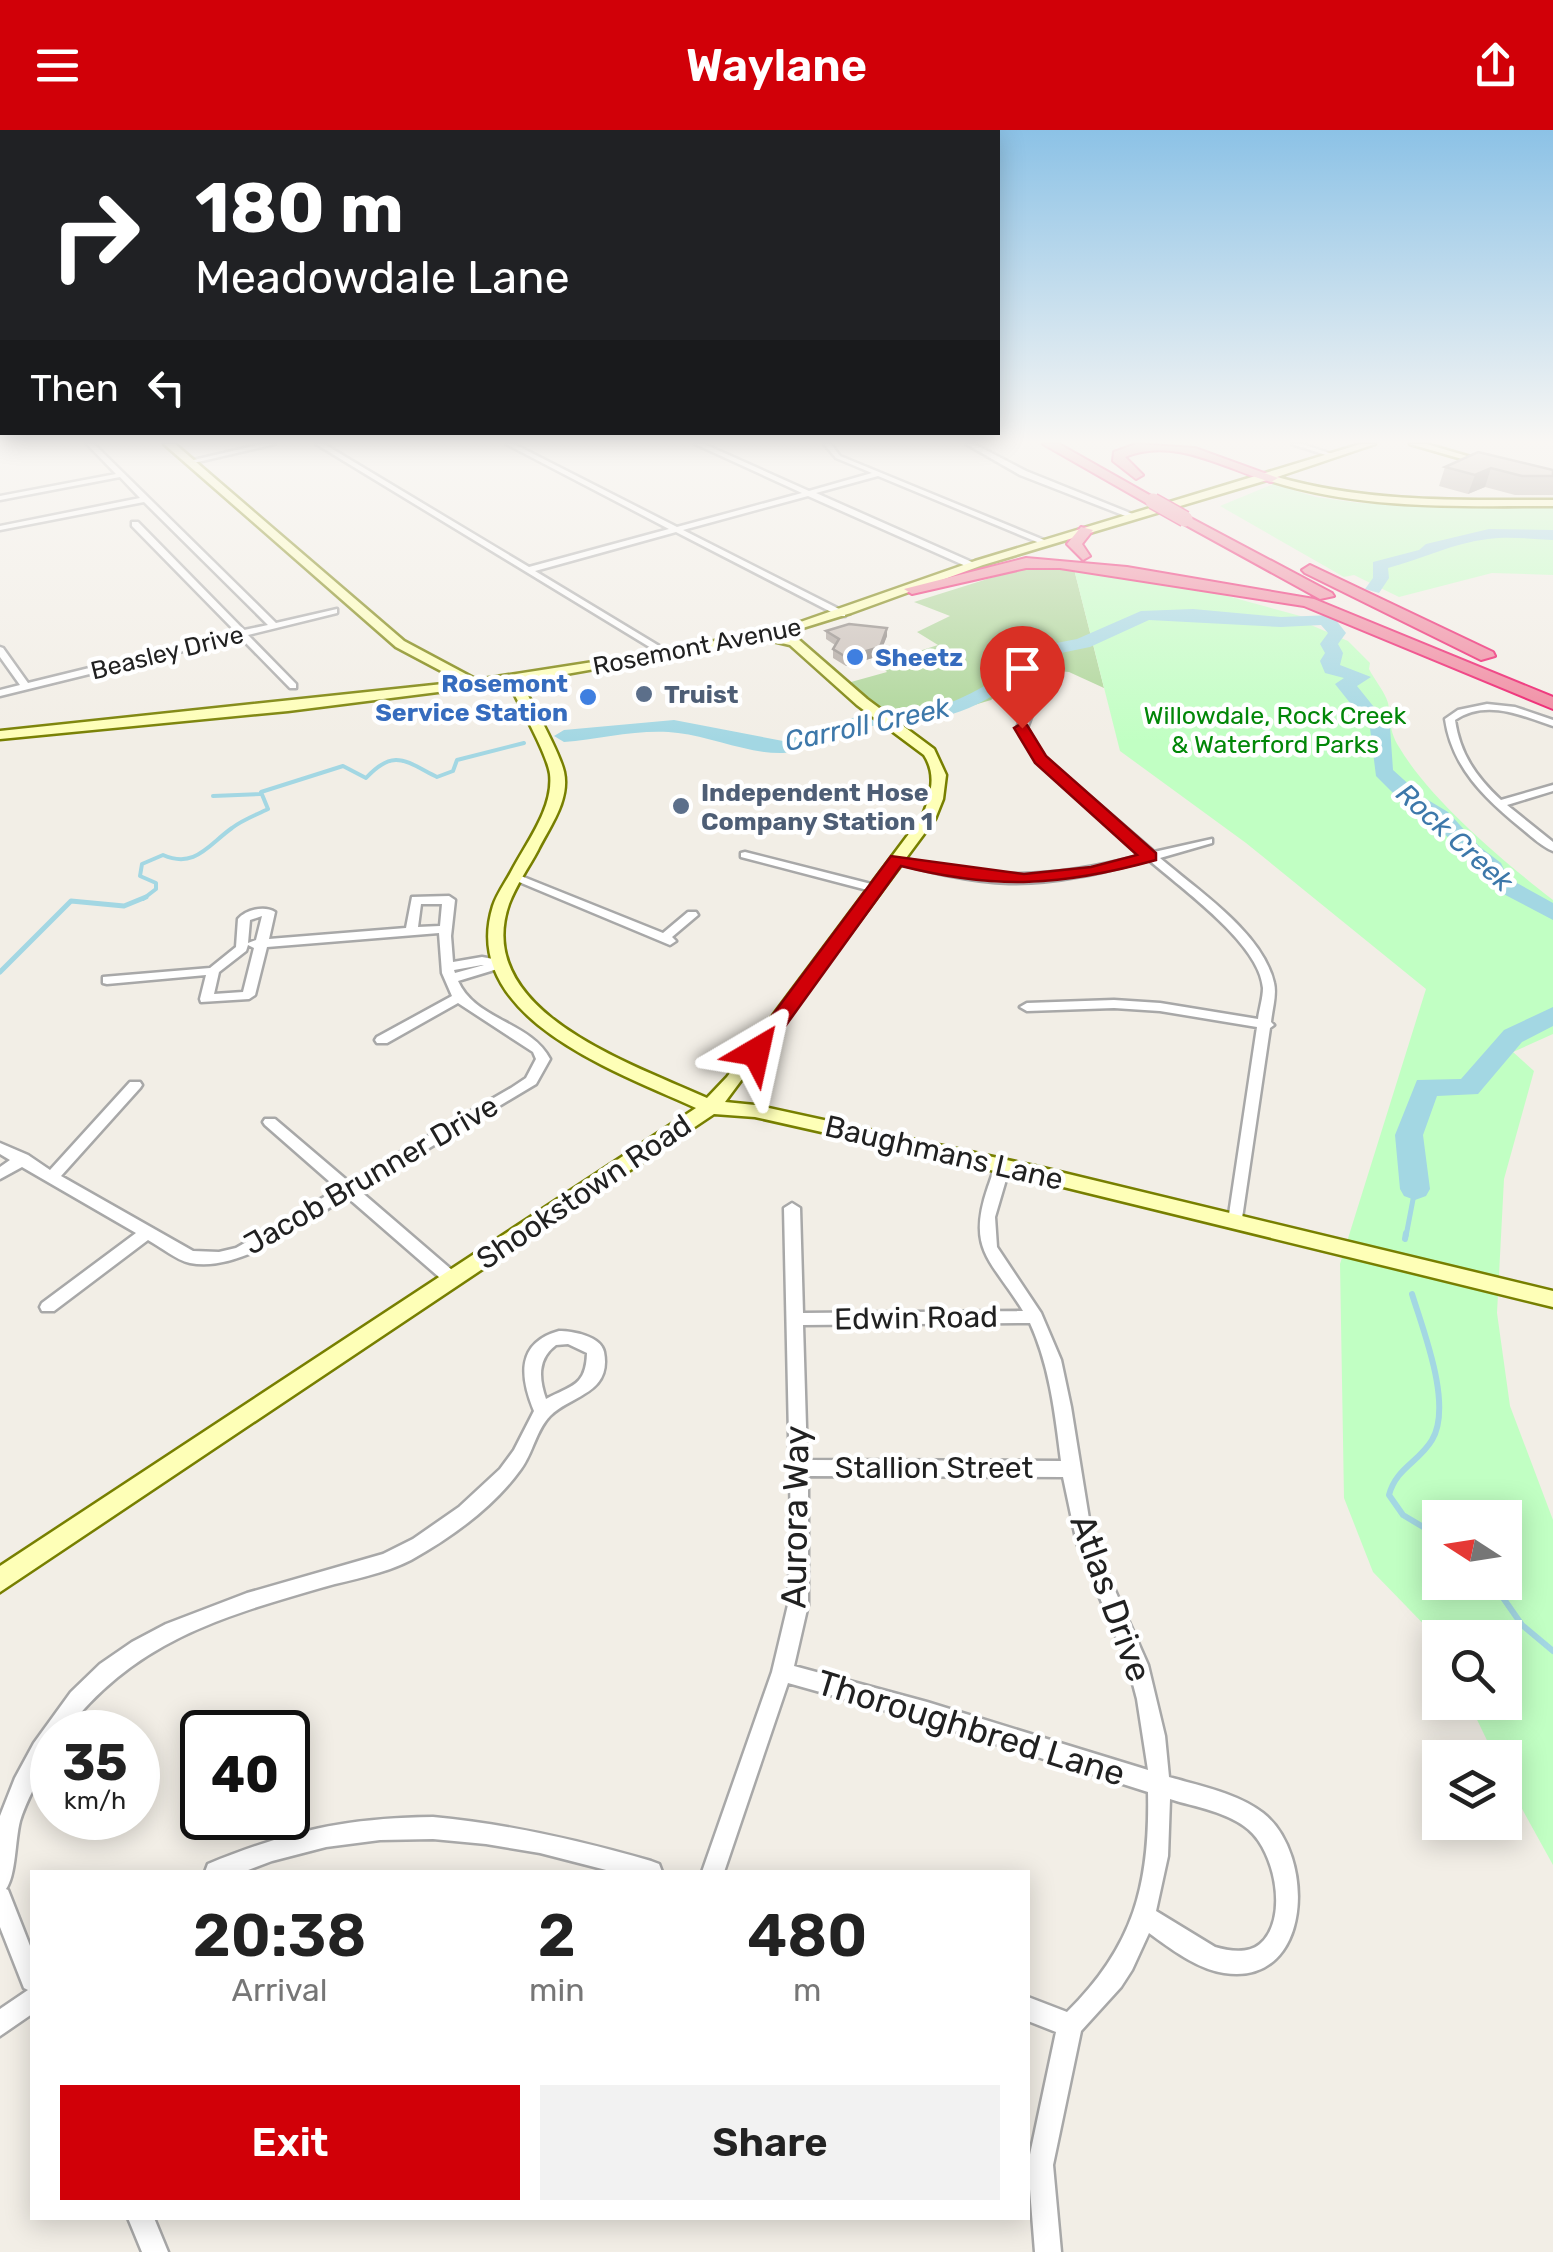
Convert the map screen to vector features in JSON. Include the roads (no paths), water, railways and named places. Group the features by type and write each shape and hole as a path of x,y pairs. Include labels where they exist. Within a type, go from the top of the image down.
{"highway":[{"path":"1047,543 1084,560 1127,572"},
{"path":"1048,543 1083,556 1168,574 1214,576 1237,570 1242,556 1226,543"},
{"path":"1075,543 1083,556"},
{"path":"1237,543 1347,608 1470,669"},
{"path":"1247,543 1553,684"},
{"path":"912,589 1026,563 1060,563 1308,602 1553,704"}],"main road":[{"path":"283,543 400,644 476,685"},
{"name":"Rosemont Avenue","path":"0,735 476,685 666,654 798,627 1042,543"},
{"path":"794,642 792,632 798,627"},
{"name":"Shookstown Road","path":"0,1580 710,1107 734,1081 930,816 940,773 929,752 794,642 764,635"},
{"path":"500,964 496,938 501,905 521,879 556,802 557,772 514,680"},
{"name":"Baughmans Lane","path":"500,964 518,996 538,1017 582,1048 710,1107 771,1114 1003,1166 1553,1299"}],"street":[{"path":"153,543 294,686"},
{"path":"190,543 274,626"},
{"path":"484,543 666,654"},
{"path":"529,570 629,543"},
{"path":"703,543 842,614"},
{"path":"921,543 971,565"},
{"name":"Beasley Drive","path":"0,692 334,611"},
{"path":"0,650 26,687"},
{"path":"1553,723 1528,712 1495,708 1458,712 1450,719 1459,760 1500,804 1553,848"},
{"path":"1028,712 1022,728 1040,759 1236,930 1261,961 1269,988 1267,1025 1236,1221"},
{"path":"1500,804 1553,788"},
{"path":"897,860 934,869 1024,880 1092,872 1208,841"},
{"path":"745,855 876,888"},
{"path":"521,879 667,939 692,915"},
{"path":"382,1040 458,997 444,929 449,900 416,900 412,929"},
{"path":"213,970 206,999 249,995 269,912 250,914 244,919 242,948"},
{"path":"107,980 213,970 242,948 263,941 444,929"},
{"path":"450,973 500,964"},
{"name":"Jacob Brunner Drive","path":"0,1148 190,1256 219,1258 240,1253 532,1081 543,1059 538,1049 458,997"},
{"path":"1028,1006 1160,1007 1267,1025"},
{"path":"54,1176 134,1085"},
{"path":"270,1122 453,1280"},
{"path":"0,1174 23,1159"},
{"name":"Atlas Drive","path":"1003,1166 985,1219 985,1233 989,1248 1034,1317 1053,1367 1093,1568 1138,1663 1153,1720 1160,1786 1156,1848 1145,1916 1101,1996 1070,2025"},
{"name":"Aurora Way","path":"713,1870 782,1672 798,1605 792,1208"},
{"path":"48,1306 147,1233"},
{"name":"Edwin Road","path":"796,1319 1034,1317"},
{"path":"67,1710 126,1655 186,1621 404,1554 478,1502 516,1462 543,1412 580,1392 596,1369 596,1350 581,1338 564,1336 546,1342 533,1363 533,1388 543,1412"},
{"name":"Stallion Street","path":"797,1468 1071,1469"},
{"name":"Thoroughbred Lane","path":"782,1672 926,1712 1225,1805 1259,1824 1275,1847 1290,1913 1277,1945 1257,1958 1230,1963 1205,1956 1145,1916"},
{"path":"0,1880 2,1842 30,1768"},
{"path":"220,1870 266,1849 336,1832 412,1827 513,1834 644,1870"},
{"path":"0,1898 30,1975"},
{"path":"0,2024 30,2002"},
{"path":"1030,2010 1070,2025 1040,2165 1048,2252"},
{"path":"142,2220 155,2252"}],"waterway":[{"name":"Carroll Creek","path":"1373,589 1381,578 1379,565 1449,543"},
{"name":"Carroll Creek","path":"564,736 674,726 783,747 824,737 868,719 880,722 929,716 957,706 1004,682 1026,654 1084,643 1141,616 1171,614 1281,622 1326,619 1337,633 1329,644 1334,653 1329,661 1332,669 1362,677 1345,684 1380,727 1383,772 1415,802 1440,817 1472,852 1493,868 1498,882 1553,913"},
{"name":"Carroll Creek","path":"145,897 156,889 156,883 140,876 142,864 163,855 184,859 200,853 236,825 268,809 261,792 343,766 366,778 392,760 408,762 437,777 453,771 457,760 524,743"},
{"path":"213,796 260,794"},
{"name":"Carroll Creek","path":"0,972 71,901 124,906 145,897"},
{"name":"Rock Creek","path":"1415,1189 1409,1135 1427,1086 1468,1088 1513,1036 1553,1015"},
{"name":"Rock Creek","path":"1406,1236 1415,1189"},
{"name":"Rock Creek","path":"1405,1239 1406,1233"},
{"name":"Rock Creek","path":"1412,1294 1434,1367 1438,1425 1432,1440 1397,1478 1389,1495 1403,1515 1422,1526"},
{"name":"Rock Creek","path":"1505,1600 1522,1625 1553,1651"}],"place":[{"name":"Sheetz","path":"855,657"},
{"name":"Truist","path":"644,694"},
{"name":"Rosemont Service Station","path":"588,697"},
{"name":"Independent Hose Company Station 1","path":"681,806"}],"park label":[{"name":"Willowdale, Rock Creek & Waterford Parks","path":"1275,730"}]}
